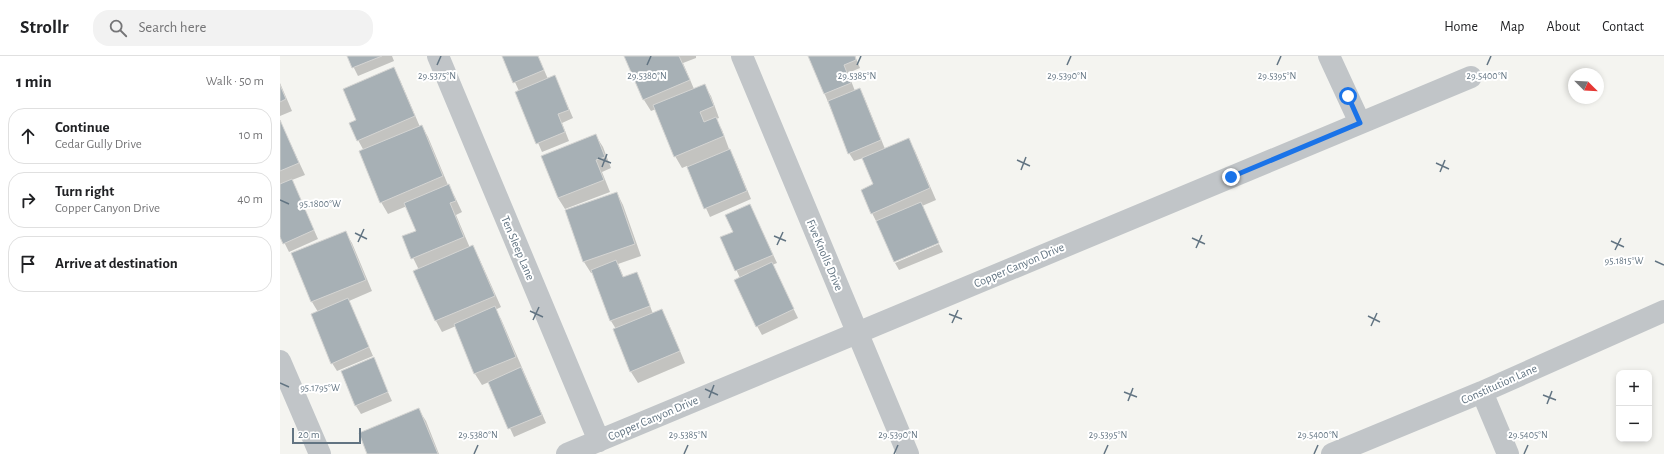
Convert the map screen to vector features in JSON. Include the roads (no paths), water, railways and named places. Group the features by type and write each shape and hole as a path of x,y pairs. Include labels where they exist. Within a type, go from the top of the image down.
{"street":[{"name":"Ten Sleep Lane","path":"438,56 599,441"},
{"name":"Five Knolls Drive","path":"742,56 908,454"},
{"path":"1329,56 1360,123"},
{"name":"Copper Canyon Drive","path":"567,454 1471,77"},
{"name":"Constitution Lane","path":"1332,454 1482,392 1664,311"},
{"path":"280,361 320,454"},
{"path":"1482,392 1508,454"}]}
